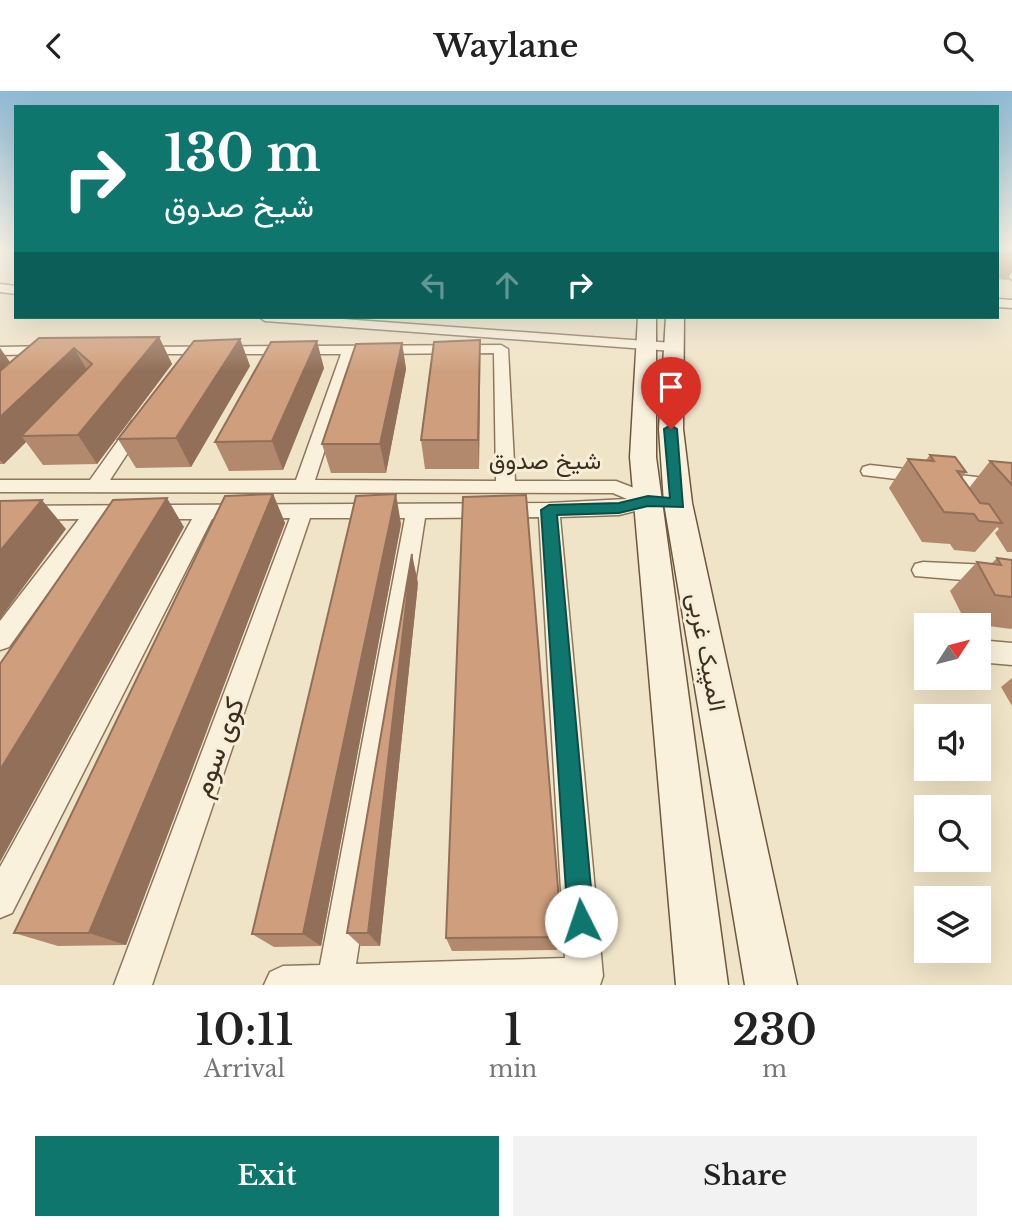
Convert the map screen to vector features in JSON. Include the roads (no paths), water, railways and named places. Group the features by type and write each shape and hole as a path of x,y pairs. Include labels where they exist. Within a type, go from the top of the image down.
{"street":[{"path":"314,319 660,333"},
{"path":"426,319 660,333"},
{"name":"المپیک غربی","path":"660,333 671,429 663,502 702,985"},
{"name":"کوی سوم","path":"133,985 303,498 350,349"},
{"path":"125,350 501,349 506,487"},
{"path":"27,365 44,350"},
{"path":"0,351 71,350"},
{"path":"176,372 192,350"},
{"path":"95,487 152,407"},
{"path":"870,471 1012,487"},
{"name":"شیخ صدوق","path":"0,487 95,487 303,498 416,510 619,508 663,502"},
{"name":"شیخ صدوق","path":"0,513 205,511 303,498 506,487 616,487 663,502"},
{"name":"المپیک غربی","path":"663,502 771,985"},
{"path":"335,983 416,510"},
{"path":"283,985 586,976 549,510"},
{"path":"0,901 205,511"},
{"path":"0,641 95,513"},
{"path":"923,570 1012,575"},
{"path":"991,652 1012,654"}]}
